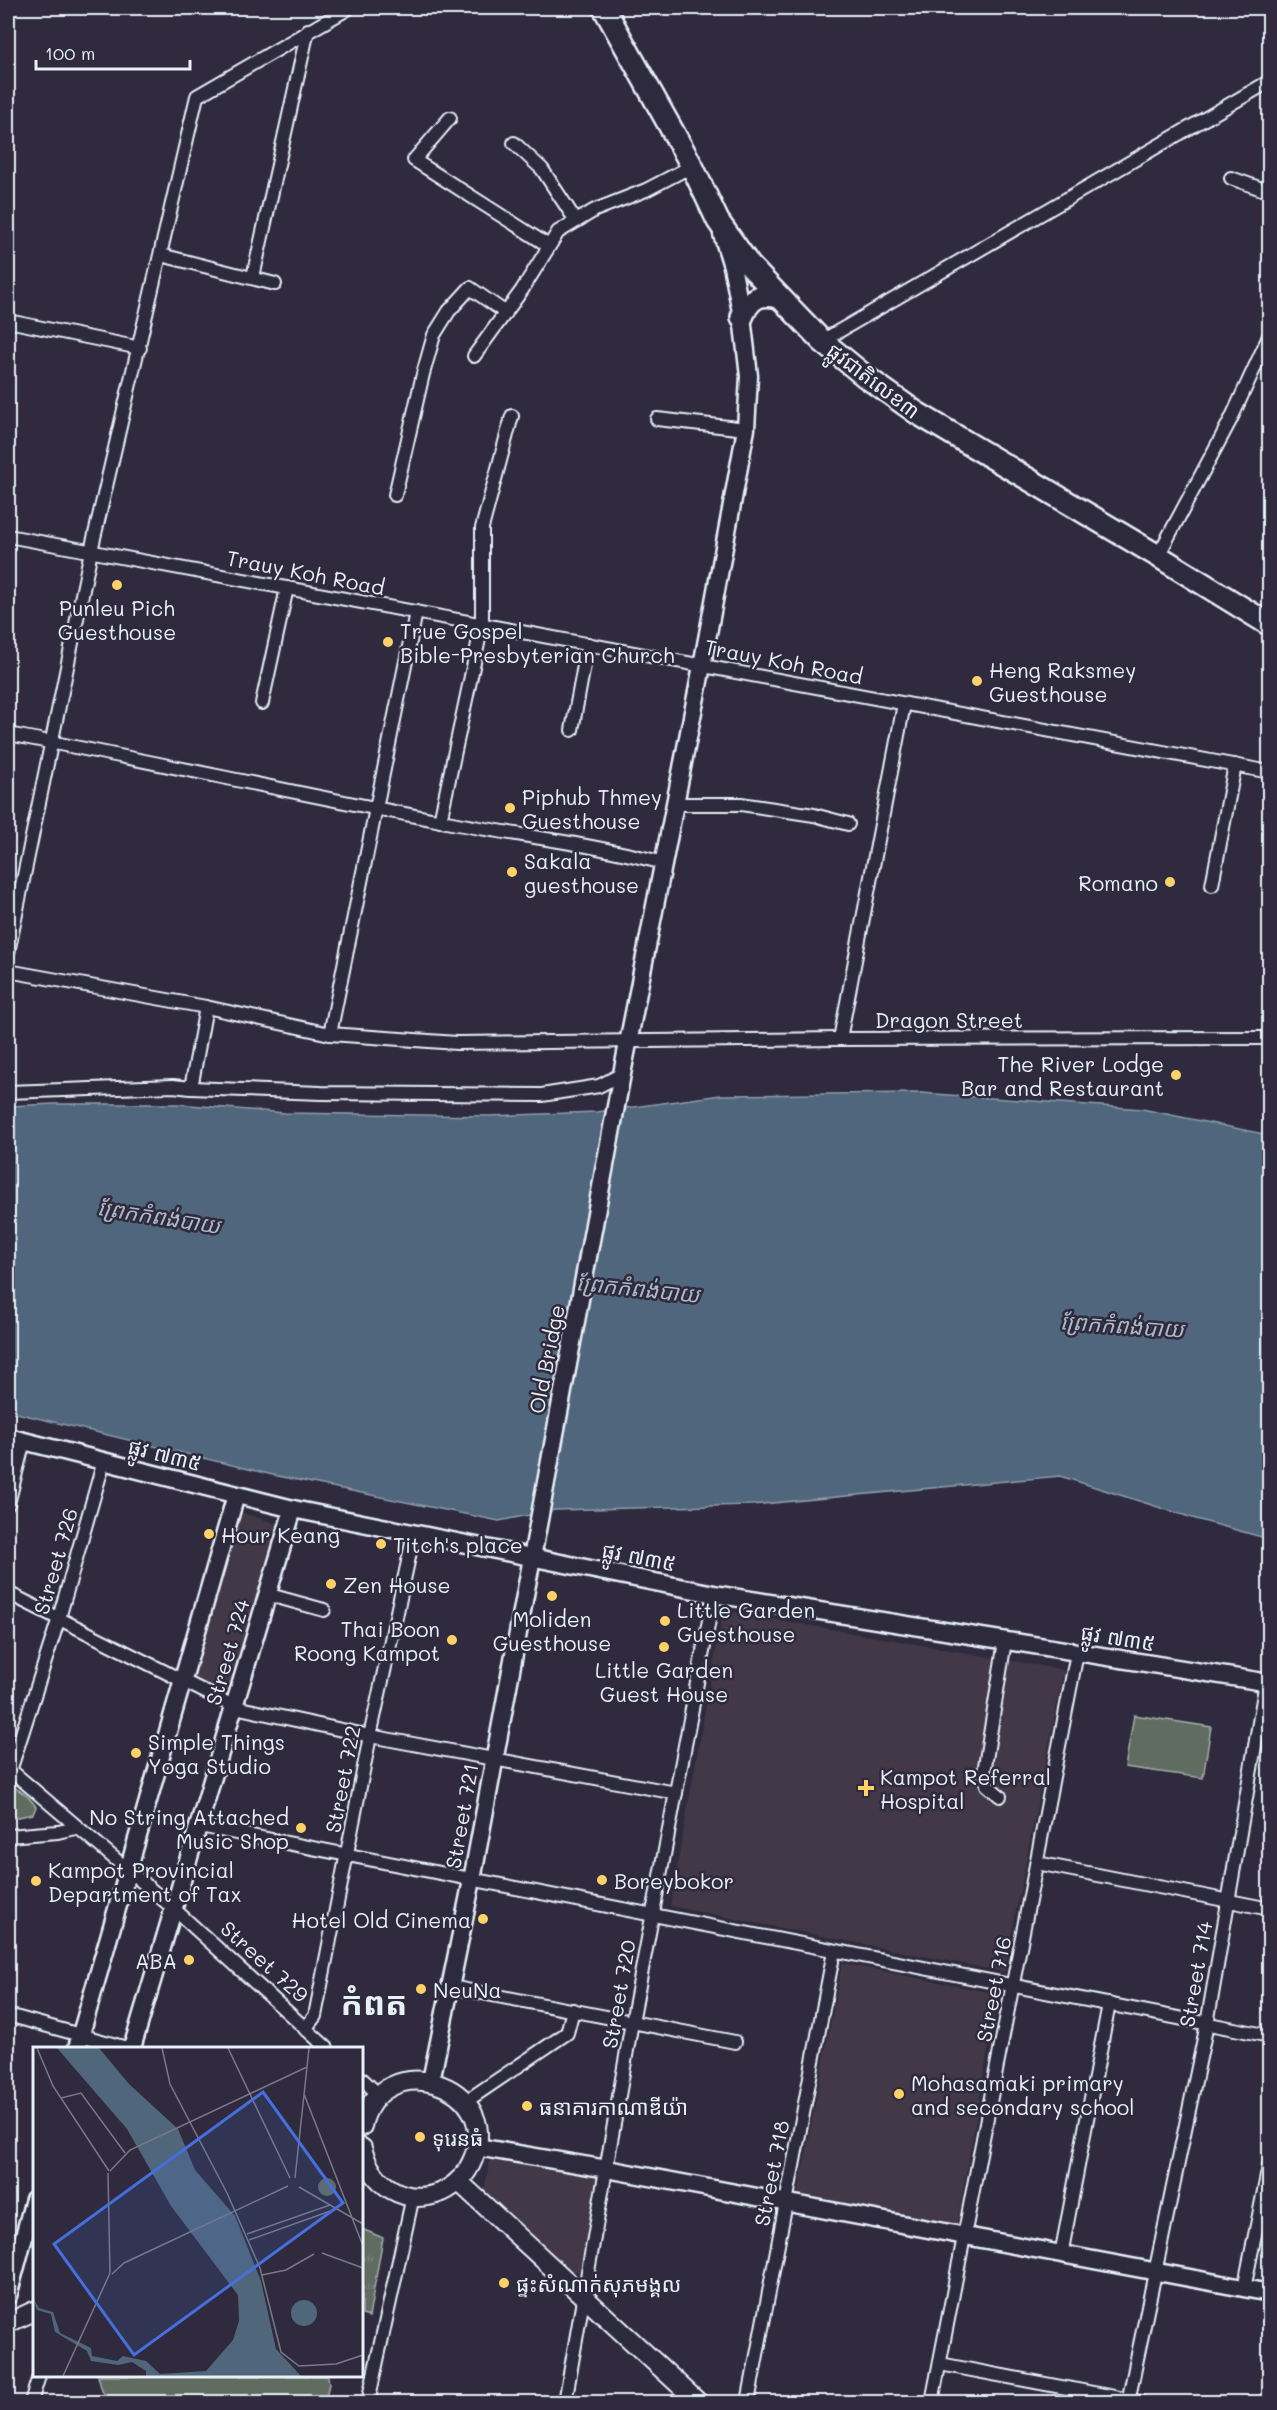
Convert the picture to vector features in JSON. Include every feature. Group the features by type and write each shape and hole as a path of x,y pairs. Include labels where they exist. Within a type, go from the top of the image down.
{"highway":[{"name":"ផ្លូវជាតិលេខ៣","path":"605,8 692,166 718,221 750,266 822,341 866,377 917,413 1158,556 1269,626"},
{"path":"742,317 747,304 755,298 766,294 778,297"}],"main road":[{"path":"363,2122 369,2108 379,2095 398,2083 417,2080 431,2081 452,2089 465,2102 474,2118 477,2147 470,2166 458,2181 437,2194 413,2196 397,2193 383,2185 363,2159"},
{"path":"458,2181 698,2403"},
{"path":"8,2323 33,2311"}],"street":[{"path":"8,953 91,551 197,96 349,8"},
{"path":"253,278 308,30"},
{"path":"822,341 1269,81"},
{"path":"450,118 414,160 549,246"},
{"path":"514,143 542,169 576,221"},
{"path":"474,356 506,313 558,232 595,210 646,190 692,166"},
{"path":"1231,178 1269,192"},
{"name":"Old Bridge","path":"533,1558 746,429 749,376 742,317 732,266 718,221"},
{"path":"161,255 275,284"},
{"path":"395,495 434,335 449,311 470,288 506,313"},
{"path":"8,321 140,348"},
{"path":"1158,556 1231,419 1269,334"},
{"path":"440,821 482,625 482,528 512,416"},
{"path":"657,419 746,429"},
{"name":"Trauy Koh Road","path":"8,536 1269,772"},
{"path":"262,703 287,588"},
{"path":"330,1034 416,612"},
{"path":"572,730 588,645"},
{"path":"840,1039 904,704"},
{"path":"8,734 440,821 620,851 664,863"},
{"path":"1212,885 1235,765"},
{"path":"675,804 741,804 814,815 848,825"},
{"name":"Dragon Street","path":"8,971 206,1007 330,1034 457,1043 1269,1038"},
{"path":"191,1088 206,1007"},
{"path":"8,1092 163,1086 321,1094 542,1095 599,1086 622,1078"},
{"path":"8,1504 16,1439"},
{"name":"ផ្លូវ ៧៣៥","path":"16,1439 293,1509 714,1594 1268,1682"},
{"name":"Street 726","path":"8,1770 59,1618 104,1461"},
{"path":"79,2042 236,1495"},
{"name":"Street 724","path":"133,2047 293,1509"},
{"name":"Street 722","path":"305,2029 315,2016 370,1736 414,1533"},
{"name":"Street 721","path":"431,2081 533,1558"},
{"path":"8,1593 235,1707 370,1736 676,1793"},
{"path":"266,1594 324,1610"},
{"name":"Street 720","path":"565,2403 632,2022 714,1594"},
{"path":"1000,1796 987,1785 984,1772 1005,1641"},
{"name":"Street 716","path":"932,2403 1077,1653"},
{"name":"Street 714","path":"1132,2402 1155,2272 1207,2024 1227,1901 1268,1682"},
{"name":"Street 729","path":"8,1770 174,1909 325,2047"},
{"path":"200,1826 1269,2036"},
{"path":"8,1836 58,1833 76,1828"},
{"path":"1037,1863 1269,1909"},
{"name":"Street 718","path":"748,2403 834,1951"},
{"path":"451,1987 735,2042"},
{"path":"1061,2255 1109,2004"},
{"path":"465,2102 567,2033 573,2010"},
{"path":"8,2015 79,2042 113,2047"},
{"path":"363,2080 379,2095"},
{"path":"477,2147 607,2169 1269,2293"},
{"path":"1244,2289 1269,2161"},
{"path":"368,2403 413,2196"},
{"path":"8,2296 33,2203"},
{"path":"940,2364 1132,2402"},
{"path":"31,2403 39,2377"}],"shaded area":[{"path":"240,1512 281,1525 229,1695 192,1679"},
{"name":"Kampot Referral Hospital","path":"723,1610 1064,1670 1004,1972 670,1906"},
{"name":"Mohasamaki primary and secondary school","path":"842,1963 998,1994 957,2225 798,2194"},
{"path":"491,2156 598,2175 579,2272 562,2265 484,2191"}],"green space":[{"path":"1134,1715 1211,1727 1203,1778 1125,1767"},
{"path":"8,1785 31,1800 36,1807 33,1814 8,1819"},
{"path":"363,2229 383,2238 369,2317 363,2315"},
{"path":"98,2377 328,2377 329,2384 325,2402 111,2402 102,2391"}],"water":[{"name":"ព្រែកកំពង់បាយ","path":"921,1093 1142,1109 1269,1135 1269,1539 1196,1519 1060,1476 751,1505 555,1510 499,1521 273,1475 8,1411 8,1106 179,1104 285,1113 489,1116 597,1112 721,1095"}],"place":[{"name":"Punleu Pich Guesthouse","path":"117,585"},
{"name":"True Gospel Bible-Presbyterian Church","path":"388,642"},
{"name":"Heng Raksmey Guesthouse","path":"977,681"},
{"name":"Piphub Thmey Guesthouse","path":"510,808"},
{"name":"Sakala guesthouse","path":"512,872"},
{"name":"Romano","path":"1170,882"},
{"name":"The River Lodge Bar and Restaurant","path":"1176,1075"},
{"name":"Hour Keang","path":"209,1534"},
{"name":"Titch's place","path":"381,1544"},
{"name":"Zen House","path":"331,1584"},
{"name":"Moliden Guesthouse","path":"552,1596"},
{"name":"Little Garden Guesthouse","path":"665,1621"},
{"name":"Thai Boon Roong Kampot","path":"452,1640"},
{"name":"Little Garden Guest House","path":"664,1647"},
{"name":"Simple Things Yoga Studio","path":"136,1753"},
{"name":"Kampot Referral Hospital","path":"866,1788"},
{"name":"No String Attached Music Shop","path":"301,1828"},
{"name":"Boreybokor","path":"602,1880"},
{"name":"Kampot Provincial Department of Tax","path":"36,1881"},
{"name":"Hotel Old Cinema","path":"483,1919"},
{"name":"ABA","path":"189,1960"},
{"name":"NeuNa","path":"421,1989"},
{"name":"Mohasamaki primary and secondary school","path":"899,2094"},
{"name":"ធនាគារកាណាឌីយ៉ា","path":"527,2106"},
{"name":"ទុរេនធំ","path":"420,2137"},
{"name":"ផ្ទះសំណាក់សុភមង្គល","path":"504,2283"}],"district":[{"name":"កំពត","path":"374,2001"}]}
